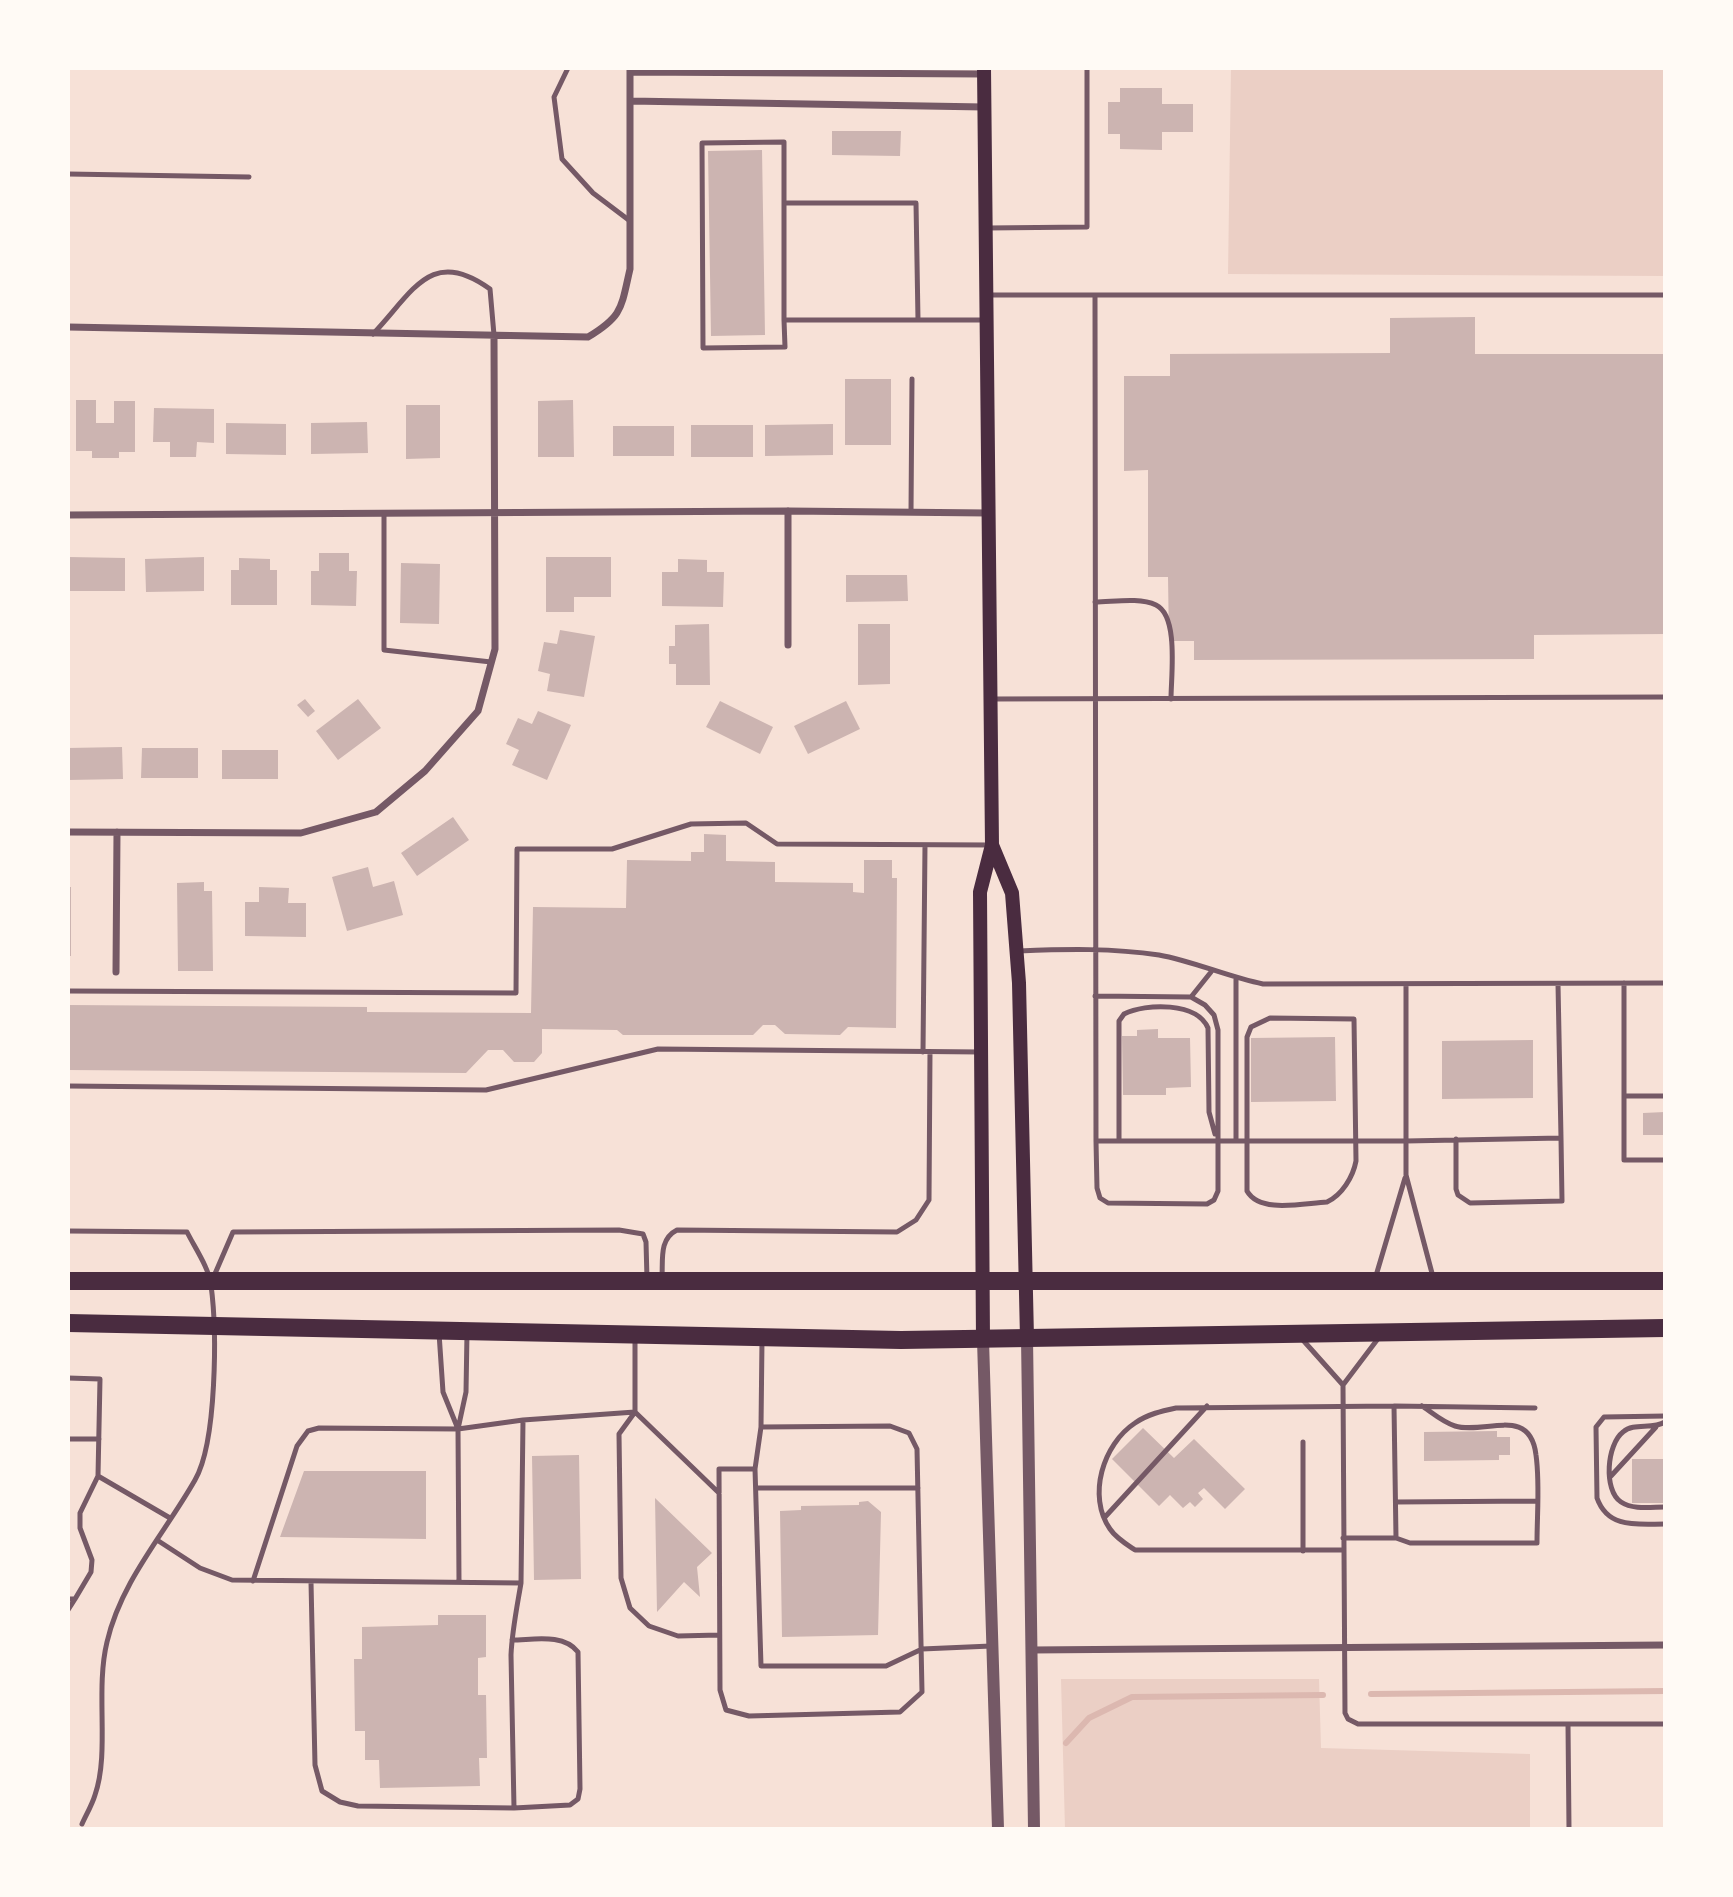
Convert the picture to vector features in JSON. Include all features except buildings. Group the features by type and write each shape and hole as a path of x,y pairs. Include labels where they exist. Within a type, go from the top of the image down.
{"main road":[{"path":"983,1340 980,892 992,845 984,71"},
{"path":"992,845 1012,892 1027,1338"},
{"path":"68,1281 1665,1281"},
{"path":"68,1323 983,1340 1384,1330 1665,1328"}],"street":[{"path":"68,327 588,337 613,322 623,300 630,269 631,70 984,71"},
{"path":"630,102 984,107"},
{"path":"68,832 302,833 376,812 425,771 478,711 495,649 494,335"},
{"path":"68,515 788,511 988,513"},
{"path":"788,511 788,645"},
{"path":"116,972 117,832"},
{"path":"1027,1338 1034,1829"},
{"path":"983,1340 998,1829"},
{"path":"1032,1650 1665,1645"}],"lane":[{"path":"568,68 554,97 562,159 593,194 630,221"},
{"path":"985,228 1087,228 1087,68"},
{"path":"785,142 784,320 785,347 703,348 702,143 785,142"},
{"path":"68,174 249,177"},
{"path":"784,203 916,203 918,320"},
{"path":"373,334 427,277 440,270 459,271 490,289 494,335"},
{"path":"986,295 1665,295"},
{"path":"1095,297 1095,996 1097,1188 1100,1198 1108,1203 1207,1204 1214,1200 1217,1191 1218,1030 1214,1015 1205,1005 1191,998 1095,996"},
{"path":"784,320 986,320"},
{"path":"911,512 912,379"},
{"path":"384,514 384,650 491,662"},
{"path":"1095,602 1143,602 1163,610 1171,632 1171,699"},
{"path":"990,699 1665,697"},
{"path":"68,990 516,993 517,849 612,849 691,824 747,823 777,844 992,845"},
{"path":"655,1283 664,1241 677,1230 897,1232 916,1220 929,1200 925,845"},
{"path":"1016,951 1095,948 1162,956 1211,972 1263,984 1665,983"},
{"path":"1191,998 1211,972"},
{"path":"1236,978 1236,1141"},
{"path":"1623,983 1624,1160 1665,1160"},
{"path":"1456,1139 1456,1189 1458,1195 1470,1203 1562,1201 1559,984"},
{"path":"1406,985 1406,1175 1434,1281"},
{"path":"1119,1141 1119,1021 1132,1010 1184,1009 1196,1012 1208,1028 1209,1112 1216,1141"},
{"path":"1270,1018 1354,1020 1357,1141 1353,1173 1335,1198 1327,1202 1262,1204 1252,1199 1247,1191 1247,1141 1247,1037 1251,1027 1270,1018"},
{"path":"68,1086 486,1090 658,1049 981,1052"},
{"path":"1623,1096 1665,1096"},
{"path":"1096,1141 1561,1138"},
{"path":"1374,1281 1406,1175"},
{"path":"211,1283 233,1232 620,1230 643,1234 655,1283"},
{"path":"68,1231 187,1232 211,1283 213,1325 212,1403 207,1441 197,1477 120,1602 107,1643 100,1687 100,1766 96,1794 82,1824"},
{"path":"439,1329 443,1392 458,1429"},
{"path":"459,1582 458,1429 466,1392 467,1330"},
{"path":"1384,1330 1343,1385 1343,1648 1345,1713 1348,1719 1358,1724 1665,1724"},
{"path":"635,1334 635,1412 619,1434 621,1578 630,1608 649,1626 678,1636 719,1635"},
{"path":"1298,1334 1343,1385"},
{"path":"762,1337 761,1427 755,1469 761,1666 886,1666 922,1649 993,1646"},
{"path":"68,1378 100,1379 99,1476 80,1513 80,1528 92,1560 91,1572 72,1599 68,1610"},
{"path":"1105,1517 1207,1405"},
{"path":"1343,1550 1135,1550 1110,1529 1105,1517 1101,1471 1107,1454 1133,1424 1164,1411 1207,1405 1535,1408"},
{"path":"1395,1406 1396,1538"},
{"path":"1343,1538 1396,1538 1410,1543 1537,1543 1536,1454 1532,1439 1524,1429 1513,1425 1455,1427 1422,1406"},
{"path":"253,1581 297,1446 308,1431 319,1428 458,1429 523,1420 635,1412 719,1493"},
{"path":"1665,1416 1604,1417 1596,1427 1597,1498 1606,1516 1627,1525 1665,1524"},
{"path":"514,1808 512,1640 521,1583 523,1420"},
{"path":"1611,1476 1656,1427 1665,1422"},
{"path":"755,1469 719,1469 720,1690 726,1710 749,1716 900,1712 922,1692 917,1449 909,1433 890,1426 761,1427"},
{"path":"1656,1427 1627,1429 1620,1433 1613,1444 1612,1490 1617,1500 1636,1507 1665,1507"},
{"path":"68,1439 99,1439"},
{"path":"1303,1442 1303,1551"},
{"path":"99,1476 170,1518"},
{"path":"756,1488 918,1488"},
{"path":"1395,1502 1536,1501"},
{"path":"157,1540 200,1568 232,1580 521,1583"},
{"path":"311,1582 315,1765 322,1791 340,1802 358,1807 514,1808 561,1807 578,1799 578,1652 568,1643 512,1640"},
{"path":"1568,1724 1569,1829"}],"shaded area":[{"path":"1231,68 1665,68 1665,276 1228,274"},
{"path":"1061,1679 1319,1679 1321,1748 1530,1754 1530,1829 1065,1829"}],"waterway":[{"path":"1371,1694 1665,1691"},
{"path":"1066,1743 1089,1718 1132,1697 1323,1695"}]}
